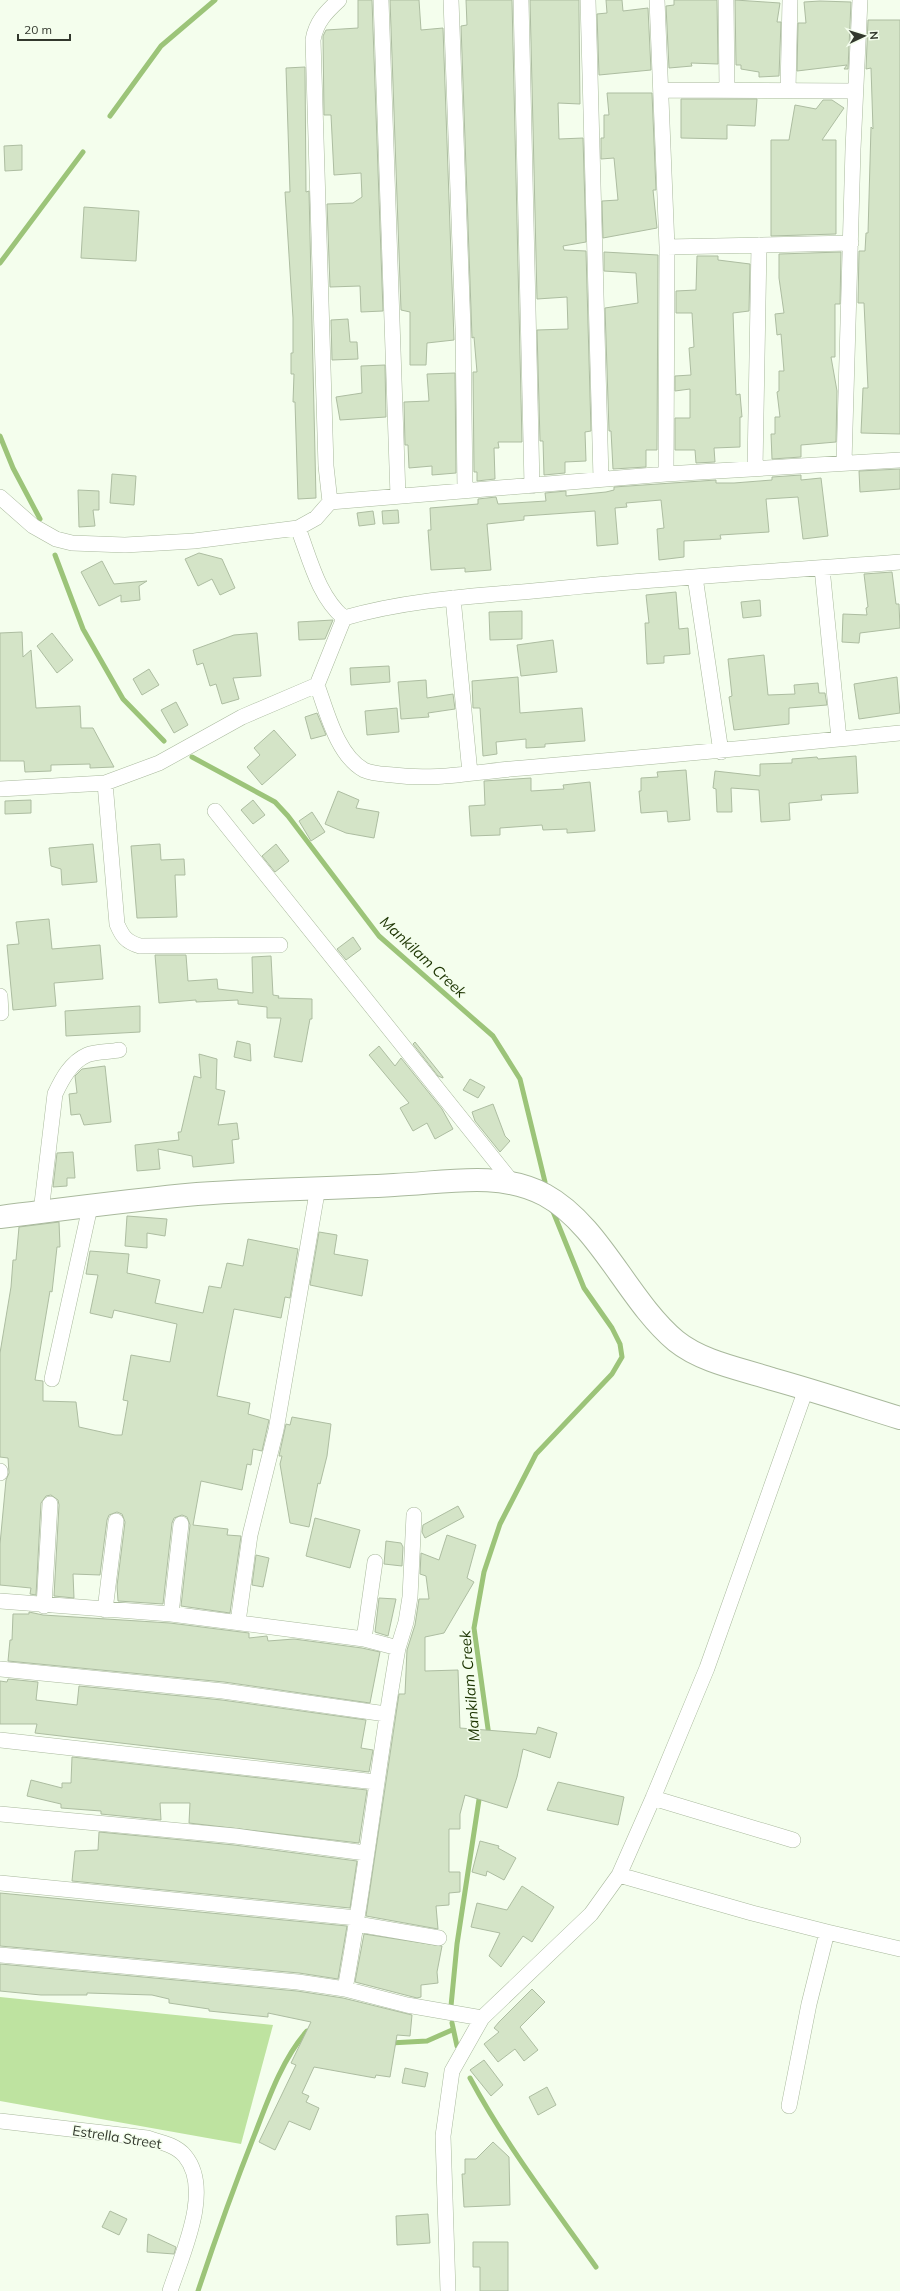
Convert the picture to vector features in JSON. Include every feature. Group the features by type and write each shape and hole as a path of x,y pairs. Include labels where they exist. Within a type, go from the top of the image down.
{"street":[{"path":"330,502 326,466 313,40 315,28 322,17 339,0"},
{"path":"381,0 398,496"},
{"path":"451,0 463,328 465,491"},
{"path":"521,0 532,486"},
{"path":"588,0 601,479"},
{"path":"657,0 662,90 667,247 666,474"},
{"path":"726,0 727,90"},
{"path":"788,90 790,0"},
{"path":"844,463 855,91 860,0"},
{"path":"662,90 855,91"},
{"path":"667,247 851,242"},
{"path":"755,469 759,245"},
{"path":"0,497 33,526 56,539 72,543 125,546 194,541 298,528 316,518 330,502 666,474 900,460"},
{"path":"298,528 325,598 333,609 344,618"},
{"path":"344,618 378,608 413,602 695,577 900,562"},
{"path":"822,568 840,739"},
{"path":"695,577 721,752"},
{"path":"453,598 470,773"},
{"path":"344,618 317,685 342,746 353,763 366,770 413,778 446,778 470,773 721,752 900,733"},
{"path":"0,789 105,783 159,763 242,717 317,685"},
{"path":"105,783 117,924 122,936 129,943 140,946 280,944"},
{"path":"215,812 512,1182"},
{"path":"0,996 1,1013"},
{"path":"41,1212 55,1094 62,1078 70,1068 88,1055 119,1050"},
{"path":"0,1217 194,1195 318,1187 394,1185 486,1179 512,1182 543,1194 565,1209 590,1235 658,1324 678,1343 720,1363 900,1418"},
{"path":"238,1622 250,1535 276,1430 318,1187"},
{"path":"52,1379 90,1206"},
{"path":"448,2291 443,2136 446,2098 452,2071 482,2018 591,1914 619,1875 707,1668 806,1389"},
{"path":"44,1606 50,1504"},
{"path":"345,1989 357,1921 386,1714 398,1648 406,1622 410,1597 414,1515"},
{"path":"105,1610 116,1521"},
{"path":"171,1614 181,1524"},
{"path":"364,1639 375,1562"},
{"path":"0,1601 44,1606 171,1614 364,1639 398,1648"},
{"path":"0,1668 223,1691 386,1714"},
{"path":"0,1740 376,1782"},
{"path":"653,1798 793,1840"},
{"path":"0,1814 235,1836 366,1853"},
{"path":"619,1875 752,1913 900,1949"},
{"path":"0,1883 357,1921 439,1938"},
{"path":"789,2106 809,2004 827,1932"},
{"path":"0,1955 290,1981 345,1989 407,2005 482,2018"},
{"name":"Estrella Street","path":"0,2121 147,2138 168,2144 184,2155 192,2167 197,2181 196,2202 190,2232 170,2291"}],"green space":[{"path":"0,1997 273,2025 241,2144 0,2101"}],"building":[{"path":"358,0 372,0 383,311 361,312 360,286 330,287 327,204 353,203 362,197 361,173 334,175 331,115 324,115 323,36 326,30 358,28"},
{"path":"390,0 419,0 421,30 443,28 454,340 427,343 426,365 410,365 410,312 401,310"},
{"path":"466,0 512,0 522,442 498,442 499,448 494,448 495,479 477,481 477,472 474,472 473,372 477,372 474,337 472,338 461,26 467,25"},
{"path":"530,0 579,0 580,104 558,103 559,139 583,138 586,242 563,246 564,250 586,251 591,431 585,432 586,461 565,462 565,473 544,475 543,441 540,441 537,330 568,329 567,297 537,299"},
{"path":"606,0 622,0 623,11 648,8 651,70 599,75 597,14 607,13"},
{"path":"674,0 717,0 718,64 691,63 692,66 669,68 666,6 674,5"},
{"path":"735,0 780,3 777,22 781,22 779,76 759,77 759,72 741,69 741,65 736,65"},
{"path":"804,2 851,2 848,69 844,69 847,65 797,71 798,23 806,23"},
{"path":"868,20 900,20 900,434 861,433 863,388 868,388 864,303 858,303 859,251 865,251 866,233 868,233 871,127 873,129 871,68 866,69"},
{"path":"305,67 306,192 309,191 316,498 298,499 295,402 293,402 294,374 291,374 291,353 293,353 293,318 285,192 290,192 286,68"},
{"path":"607,93 652,93 656,190 653,190 657,228 603,238 602,201 618,200 614,158 601,159 601,138 604,138 604,115 609,115"},
{"path":"681,99 757,99 755,126 727,125 727,139 681,138"},
{"path":"823,100 832,100 844,108 822,140 836,140 836,234 771,236 771,140 789,140 795,105 816,109"},
{"path":"22,145 22,170 5,171 4,146"},
{"path":"84,207 139,211 136,261 81,258"},
{"path":"604,252 658,255 657,450 646,450 646,467 613,469 611,431 609,431 605,308 638,303 636,273 604,271"},
{"path":"841,252 840,304 835,304 835,357 831,357 837,391 836,442 801,445 801,457 772,459 771,434 775,434 775,417 780,417 777,392 779,391 779,371 784,371 781,334 777,335 775,314 784,313 779,278 779,254"},
{"path":"697,256 718,256 718,260 750,264 749,311 733,313 736,395 740,394 742,417 740,417 740,447 714,448 715,462 696,463 695,450 675,450 675,418 690,418 690,389 675,391 675,376 691,375 689,348 694,347 692,313 676,313 676,291 696,290"},
{"path":"348,319 350,342 357,342 358,359 332,360 331,320"},
{"path":"385,365 386,417 340,420 336,397 362,393 361,366"},
{"path":"455,373 456,473 432,475 432,466 409,468 408,445 405,445 404,402 429,401 427,374"},
{"path":"900,469 900,489 860,492 859,471"},
{"path":"112,474 136,476 134,505 110,503"},
{"path":"801,475 801,480 821,478 828,536 803,539 798,497 766,499 769,532 720,535 721,539 684,541 684,557 659,560 657,529 664,528 661,500 626,503 627,507 615,508 618,544 597,546 595,511 524,516 524,520 487,524 491,570 465,572 465,568 431,570 428,530 431,530 430,508 478,504 478,499 496,497 498,504 546,501 545,493 566,491 566,496 606,492 614,490 614,487 716,480 716,483 734,483 772,480 772,477"},
{"path":"78,490 99,491 99,510 93,510 95,526 79,527"},
{"path":"398,510 399,523 383,524 382,511"},
{"path":"373,511 375,524 359,526 357,513"},
{"path":"199,553 222,559 235,588 220,595 212,579 198,586 185,559"},
{"path":"102,561 114,584 147,581 139,586 140,600 121,602 121,595 99,606 81,572"},
{"path":"892,572 896,604 899,604 900,628 860,633 859,643 842,642 843,614 867,615 866,608 868,607 864,574"},
{"path":"676,592 679,629 688,628 690,654 664,656 664,663 647,664 645,623 649,623 646,595"},
{"path":"760,600 761,616 743,618 741,602"},
{"path":"522,611 522,639 490,640 489,612"},
{"path":"333,620 325,639 299,640 298,622"},
{"path":"22,632 23,657 31,650 36,708 80,706 81,728 93,728 114,767 90,768 90,764 51,765 51,771 25,772 24,761 0,761 0,633"},
{"path":"52,633 73,660 57,673 37,646"},
{"path":"257,633 261,676 233,678 239,699 222,704 216,684 210,686 203,663 197,665 193,650 234,635"},
{"path":"553,640 557,672 521,676 517,645"},
{"path":"764,655 768,695 795,694 794,685 818,683 819,693 825,693 827,705 789,708 789,724 734,730 729,697 732,696 728,659"},
{"path":"389,666 390,682 351,685 350,668"},
{"path":"149,669 159,685 142,695 133,679"},
{"path":"518,677 520,713 582,708 585,741 545,744 545,747 526,748 526,739 496,742 497,754 483,756 480,708 473,708 472,681"},
{"path":"897,677 900,713 859,719 854,684"},
{"path":"426,680 427,698 453,694 455,709 428,713 429,717 401,719 398,682"},
{"path":"176,702 188,725 174,733 161,710"},
{"path":"397,708 399,732 367,735 365,711"},
{"path":"317,713 326,735 311,739 305,717"},
{"path":"274,730 296,755 262,785 247,767 260,755 254,748"},
{"path":"856,756 858,793 821,795 822,800 789,803 790,820 761,822 759,790 731,788 732,812 717,812 716,789 713,788 715,771 760,776 760,764 792,763 792,759 817,757 818,759"},
{"path":"686,770 690,820 668,822 667,811 641,813 639,791 641,791 641,778 658,777 657,772"},
{"path":"531,778 531,791 564,789 563,785 590,782 595,831 567,833 567,829 543,830 542,825 500,828 500,835 471,836 469,806 485,805 484,781"},
{"path":"338,791 359,800 356,808 379,812 374,838 346,833 325,824"},
{"path":"31,800 31,813 5,814 5,801"},
{"path":"253,800 265,815 253,824 241,810"},
{"path":"312,812 325,832 311,841 299,821"},
{"path":"93,844 97,882 62,885 61,869 51,866 49,848"},
{"path":"160,844 161,860 184,859 185,875 175,875 177,917 137,918 131,846"},
{"path":"276,844 289,861 275,872 262,856"},
{"path":"49,919 52,949 100,945 103,979 54,983 56,1006 13,1010 7,945 19,944 16,922"},
{"path":"353,937 361,949 346,960 337,949"},
{"path":"155,955 186,955 188,981 217,979 218,989 253,993 252,957 271,956 273,995 279,996 278,998 312,999 312,1019 310,1019 302,1062 274,1057 281,1018 267,1018 267,1007 238,1004 238,1000 196,1002 196,1000 159,1003"},
{"path":"140,1006 140,1032 66,1036 65,1011"},
{"path":"237,1041 250,1044 251,1061 234,1057"},
{"path":"415,1042 443,1078 438,1076 413,1044"},
{"path":"379,1046 395,1066 401,1058 442,1109 453,1129 435,1139 427,1123 413,1131 400,1108 409,1103 369,1055"},
{"path":"199,1054 217,1059 216,1089 225,1091 218,1125 237,1123 239,1139 232,1140 234,1163 193,1167 192,1156 158,1149 160,1169 137,1171 135,1145 179,1140 178,1132 181,1132 194,1076 201,1078"},
{"path":"105,1066 111,1122 84,1125 80,1114 71,1115 69,1094 77,1093 75,1076 82,1069"},
{"path":"470,1079 485,1087 478,1098 463,1090"},
{"path":"493,1104 505,1136 510,1141 500,1152 475,1121 472,1112"},
{"path":"73,1152 75,1178 67,1178 67,1186 53,1187 57,1153"},
{"path":"127,1216 167,1219 165,1236 147,1233 147,1248 125,1246"},
{"path":"59,1222 60,1247 57,1247 52,1292 50,1291 35,1380 43,1381 43,1401 76,1402 79,1427 115,1435 122,1435 128,1401 123,1400 131,1355 170,1362 177,1324 114,1310 112,1318 90,1313 98,1275 86,1274 90,1251 129,1254 127,1273 160,1280 155,1303 203,1313 209,1286 221,1288 227,1263 243,1266 248,1239 298,1249 290,1298 285,1297 281,1318 234,1309 217,1396 250,1403 248,1414 269,1420 262,1451 253,1449 251,1465 247,1464 242,1490 201,1481 193,1525 228,1529 227,1535 241,1536 230,1613 181,1606 190,1525 187,1517 182,1515 174,1518 172,1523 163,1604 118,1601 117,1586 125,1522 122,1514 117,1512 109,1515 107,1520 100,1575 73,1574 74,1598 54,1596 59,1505 58,1500 51,1495 46,1496 41,1503 36,1595 30,1594 31,1588 0,1585 0,1544 6,1480 9,1473 8,1458 0,1457 0,1353 11,1287 13,1260 16,1260 19,1227"},
{"path":"319,1232 337,1235 334,1254 368,1260 362,1296 310,1285"},
{"path":"292,1417 331,1424 327,1456 320,1484 318,1483 309,1527 290,1523 280,1464 282,1456 279,1456 286,1424 290,1425"},
{"path":"458,1506 464,1517 425,1538 422,1532 423,1525"},
{"path":"315,1518 360,1530 350,1568 306,1556"},
{"path":"447,1535 476,1545 467,1578 474,1582 444,1633 425,1637 425,1671 458,1670 460,1728 536,1734 538,1727 557,1733 550,1758 523,1749 517,1777 507,1808 465,1795 460,1814 460,1829 449,1829 449,1872 460,1872 460,1892 449,1893 449,1905 436,1906 438,1929 366,1916 399,1694 405,1694 407,1650 415,1625 419,1599 429,1599 426,1576 420,1574 421,1553 439,1560"},
{"path":"386,1541 401,1543 403,1547 402,1566 384,1564"},
{"path":"256,1555 269,1558 263,1587 252,1585"},
{"path":"379,1598 396,1599 388,1636 375,1632"},
{"path":"29,1612 43,1615 170,1623 249,1633 249,1638 267,1636 268,1641 294,1639 362,1648 380,1652 370,1703 224,1682 8,1661 10,1640 12,1640 13,1614 29,1614"},
{"path":"8,1679 38,1682 36,1700 77,1705 79,1686 222,1700 366,1720 361,1748 373,1750 369,1772 35,1733 37,1724 0,1724 0,1681 7,1682"},
{"path":"72,1757 367,1790 359,1843 189,1823 190,1803 160,1803 161,1820 101,1814 101,1811 61,1808 61,1804 27,1796 31,1780 62,1788 62,1783 71,1783"},
{"path":"558,1782 624,1797 618,1825 547,1810"},
{"path":"99,1832 234,1845 357,1861 350,1908 72,1881 75,1851 98,1850"},
{"path":"480,1841 499,1846 498,1848 516,1858 504,1880 487,1871 486,1876 472,1872"},
{"path":"522,1886 554,1907 532,1942 523,1936 501,1967 489,1956 500,1933 471,1927 477,1903 507,1910"},
{"path":"0,1893 347,1926 338,1979 299,1973 0,1946"},
{"path":"364,1934 442,1946 437,1972 438,1983 421,1985 421,1997 417,1998 355,1982"},
{"path":"0,1964 297,1991 343,1998 412,2015 410,2036 397,2035 390,2077 376,2075 375,2078 314,2067 302,2093 309,2096 306,2102 319,2108 310,2130 289,2121 275,2150 259,2142 296,2065 291,2063 311,2022 268,2013 268,2017 209,2011 209,2009 169,2003 169,1999 152,1995 87,1993 87,1995 41,1995 0,1991"},
{"path":"532,1989 545,2002 520,2027 538,2050 524,2061 515,2049 498,2062 484,2044 499,2032 494,2028"},
{"path":"484,2060 503,2085 491,2096 470,2070"},
{"path":"405,2068 428,2073 425,2087 402,2083"},
{"path":"547,2087 556,2105 538,2115 529,2097"},
{"path":"493,2142 509,2157 510,2205 464,2207 462,2174 465,2174 465,2159 476,2159"},
{"path":"110,2211 127,2219 119,2235 102,2227"},
{"path":"428,2214 430,2243 397,2245 396,2216"},
{"path":"148,2234 176,2247 174,2254 147,2252"},
{"path":"473,2242 508,2242 508,2291 480,2291 480,2267 473,2267"}],"waterway":[{"name":"Mankilam Creek","path":"110,116 161,46 215,0"},
{"name":"Mankilam Creek","path":"0,263 83,152"},
{"name":"Mankilam Creek","path":"0,436 13,468 40,519"},
{"name":"Mankilam Creek","path":"55,555 83,629 123,699 164,741"},
{"name":"Mankilam Creek","path":"192,757 275,802 288,816 379,936 493,1036 520,1079 545,1182"},
{"name":"Mankilam Creek","path":"489,1736 474,1628 484,1572 500,1524 536,1454 612,1374 622,1357 620,1344 612,1328 584,1288 552,1209"},
{"name":"Mankilam Creek","path":"451,2006 457,1944 480,1793"},
{"path":"452,2023 457,2046"},
{"path":"390,2043 427,2041 452,2030"},
{"path":"198,2291 233,2191 277,2078 298,2042 307,2031 311,2031"},
{"path":"470,2078 514,2151 596,2267"}]}
